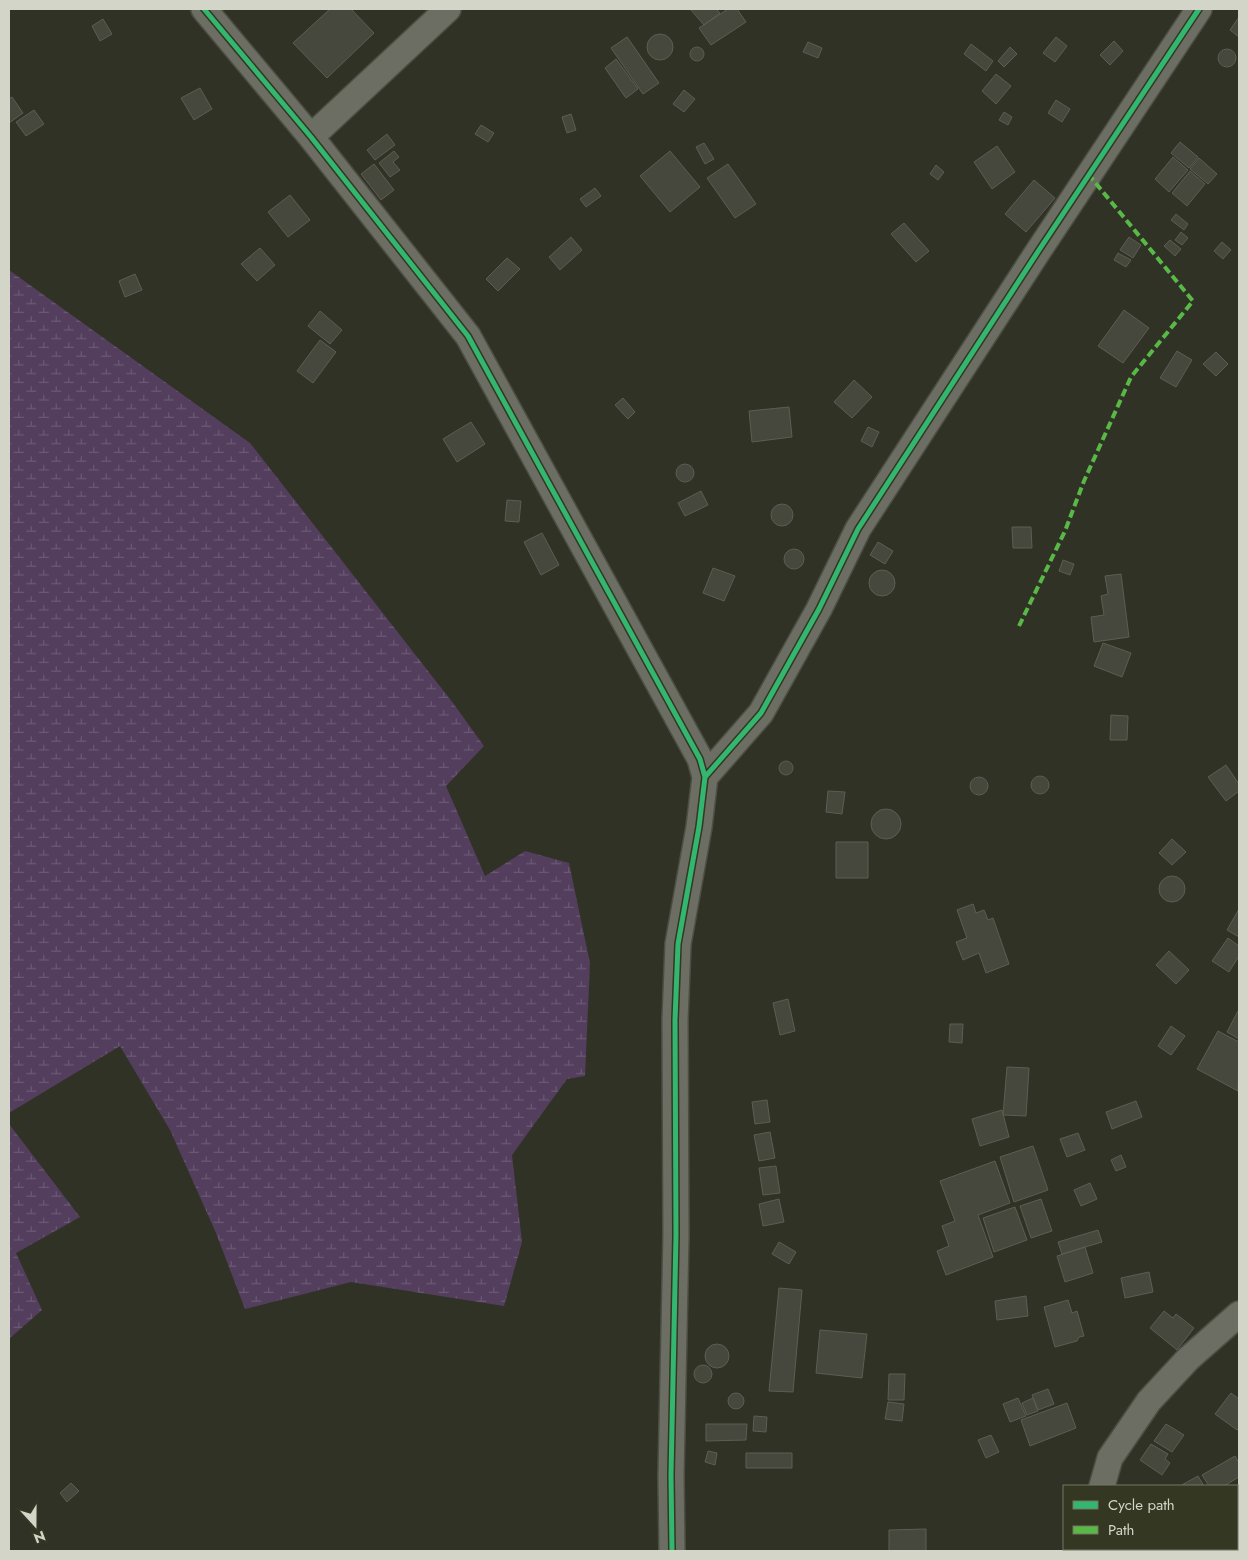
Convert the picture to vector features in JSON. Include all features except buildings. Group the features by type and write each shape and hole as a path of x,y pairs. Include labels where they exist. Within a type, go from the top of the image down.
{"street":[{"path":"204,9 311,137 468,336 700,759 705,777 699,827 678,944 676,982 676,1236 671,1465 672,1551"},
{"path":"311,137 448,9"},
{"path":"705,777 761,713 819,609 858,529 1028,266 1199,9"},
{"path":"1102,1485 1110,1458 1148,1401 1188,1359 1239,1314"}],"green space":[{"path":"9,270 250,443 453,703 484,746 446,786 485,876 525,851 569,863 590,963 585,1076 567,1079 512,1155 522,1242 504,1306 351,1282 245,1309 216,1233 170,1130 120,1046 9,1113"},
{"path":"9,1124 80,1217 16,1253 42,1310 9,1339"}],"marked path":[{"path":"1019,626 1065,531 1084,481 1131,377 1193,301 1089,175"}],"cycle path":[{"path":"204,9 311,137 468,336 700,759 705,777 699,827 678,944 675,1020 676,1235 671,1475 672,1551"},
{"path":"705,777 761,713 819,609 858,529 1039,250 1199,9"}]}
